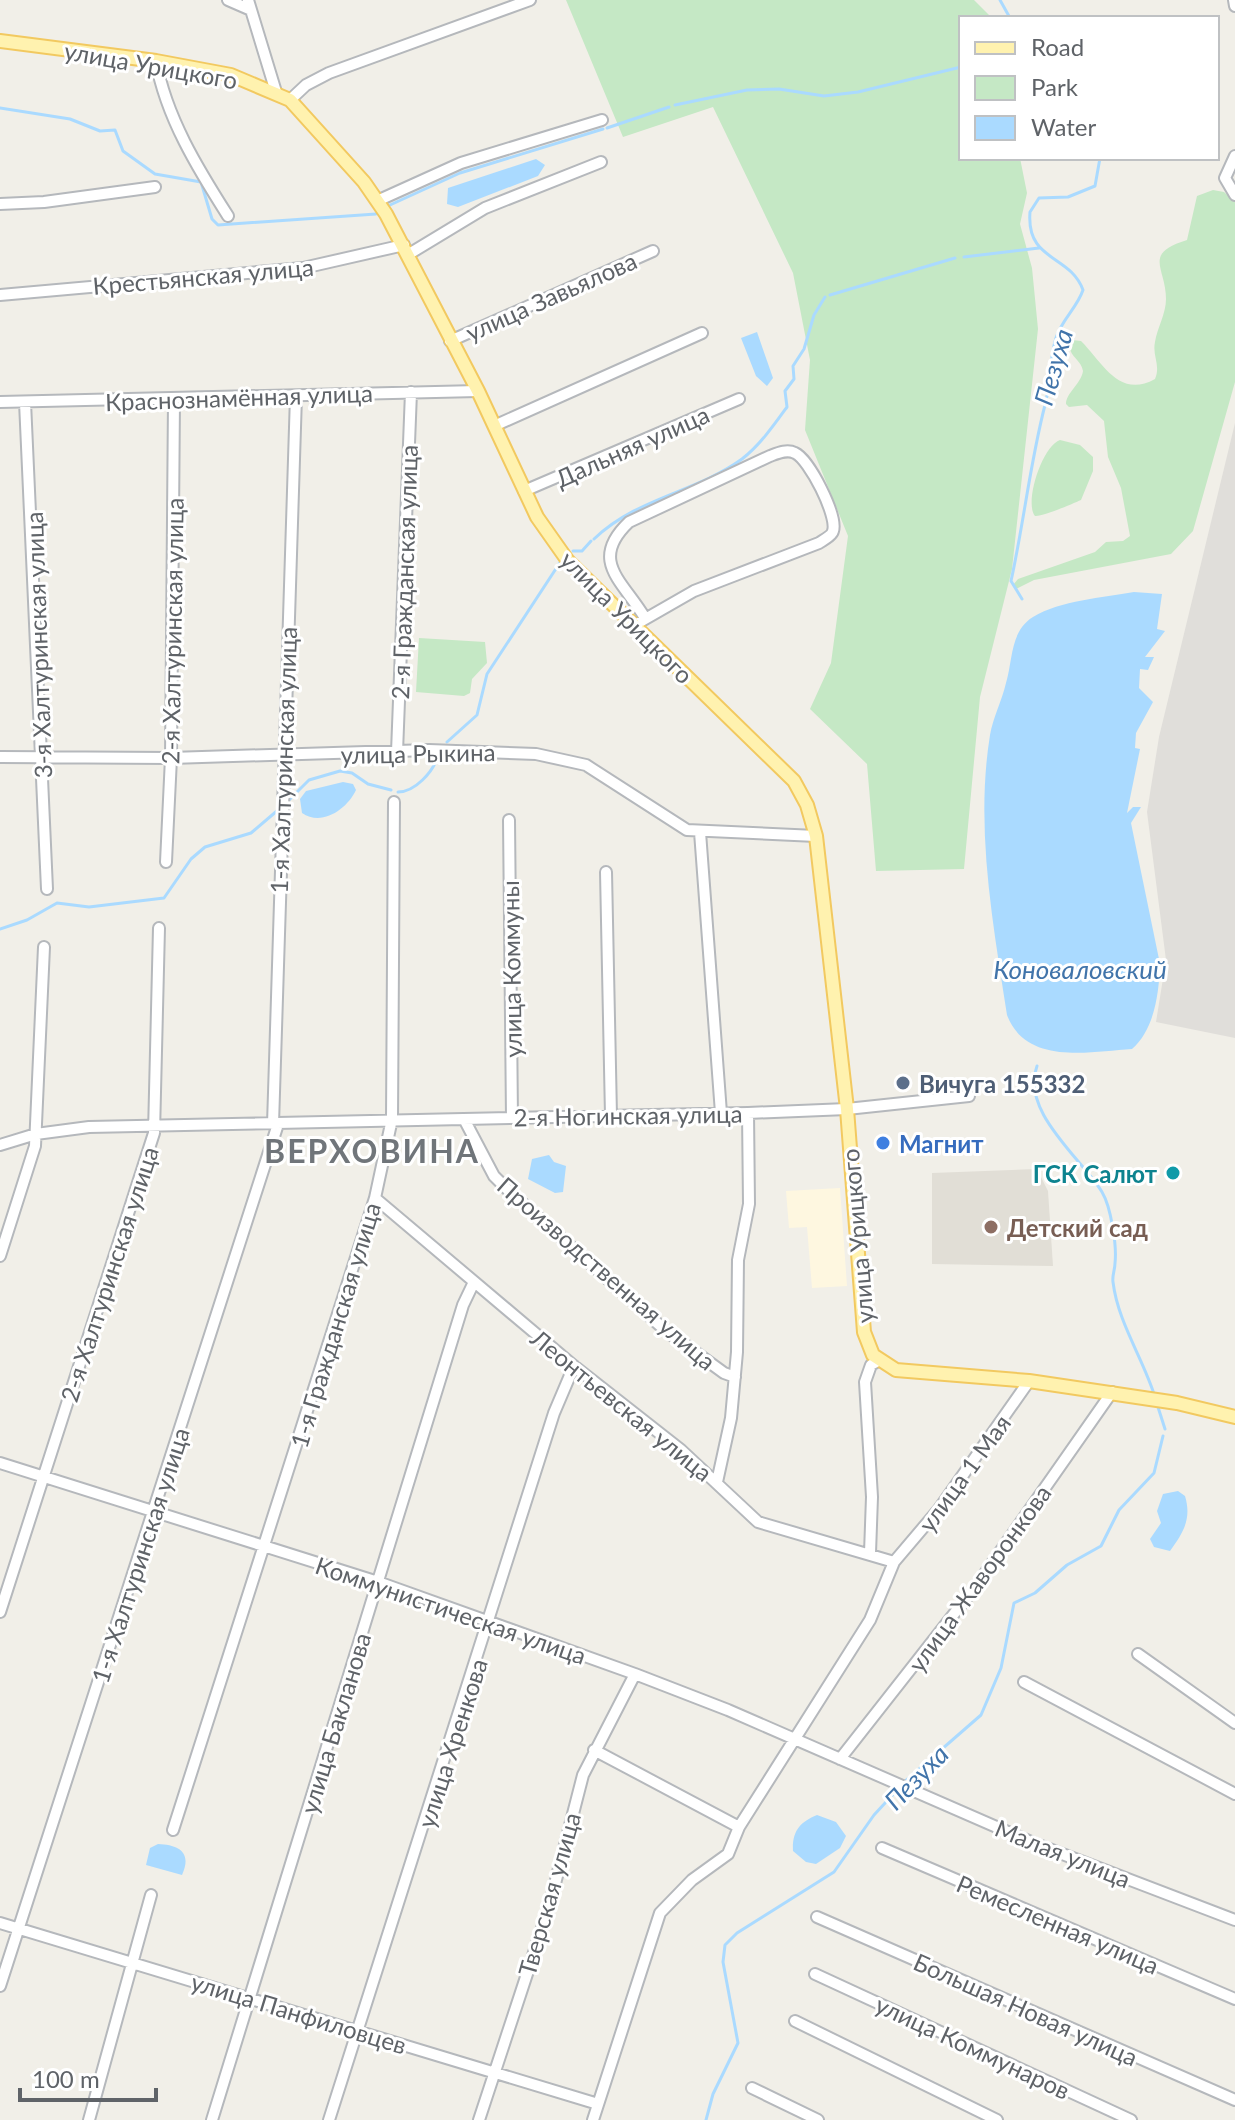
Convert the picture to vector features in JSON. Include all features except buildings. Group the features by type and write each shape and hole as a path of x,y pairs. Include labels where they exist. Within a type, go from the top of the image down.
{"main road":[{"name":"улица Урицкого","path":"0,41 156,61 231,75 290,100 377,201 406,250 478,391 537,517 568,561 794,781 807,805 816,836 847,1109 864,1332 868,1346 878,1361"},
{"path":"878,1361 909,1371 1029,1381 1112,1392 1235,1417"}],"street":[{"path":"228,0 249,5 276,92"},
{"path":"290,100 306,85 329,73 530,0"},
{"path":"1234,0 1235,6"},
{"path":"156,61 159,80 191,155 228,216"},
{"path":"377,201 461,163 602,120"},
{"path":"1235,156 1225,178 1235,195"},
{"name":"Крестьянская улица","path":"0,295 303,268 406,250 485,208 601,162"},
{"path":"0,204 44,202 155,187"},
{"name":"улица Завьялова","path":"450,341 653,251"},
{"path":"494,426 702,333"},
{"name":"Краснознамённая улица","path":"0,402 478,391"},
{"name":"2-я Гражданская улица","path":"397,752 411,392"},
{"name":"1-я Халтуринская улица","path":"0,1986 154,1512 275,1124 283,755 296,396"},
{"name":"Дальняя улица","path":"524,491 739,399"},
{"name":"2-я Халтуринская улица","path":"166,862 171,758 174,400"},
{"name":"3-я Халтуринская улица","path":"25,402 47,889"},
{"path":"633,626 694,591 819,543 833,531 822,488 795,453 785,451 740,470 629,522 616,534 609,548 610,567 645,618"},
{"name":"улица Рыкина","path":"0,757 515,753 572,760 603,775 672,823 700,832 816,836"},
{"name":"1-я Гражданская улица","path":"173,1830 375,1198 392,1119 394,802"},
{"name":"улица Коммуны","path":"509,820 512,1118"},
{"path":"700,832 721,1113"},
{"path":"606,872 611,1116"},
{"name":"2-я Халтуринская улица","path":"0,1612 155,1125 159,928"},
{"path":"0,1256 36,1134 44,947"},
{"name":"2-я Ногинская улица","path":"0,1145 36,1134 155,1125 748,1113 847,1109 969,1096"},
{"path":"717,1482 725,1454 735,1377 738,1260 749,1204 748,1113"},
{"name":"Производственная улица","path":"464,1119 494,1176 512,1194 665,1330 724,1373 735,1377"},
{"name":"Леонтьевская улица","path":"375,1198 574,1366 681,1450 758,1522 894,1562"},
{"name":"улица Бакланова","path":"212,2120 463,1305 474,1282"},
{"path":"870,1553 872,1497 865,1382 871,1365 878,1361"},
{"name":"улица Хренкова","path":"329,2120 554,1413 574,1366"},
{"name":"улица 1 Мая","path":"593,2120 660,1913 692,1880 728,1854 739,1827 870,1620 894,1562 939,1509 1029,1381"},
{"name":"улица Жаворонкова","path":"840,1759 979,1582 1112,1392"},
{"name":"Коммунистическая улица","path":"0,1463 378,1582 490,1622 635,1674 796,1739 892,1782"},
{"path":"1138,1654 1235,1723"},
{"name":"Тверская улица","path":"479,2120 549,1907 576,1796 594,1750 635,1674"},
{"path":"1024,1682 1235,1794"},
{"path":"594,1750 739,1827"},
{"name":"Малая улица","path":"892,1782 1045,1847 1235,1920"},
{"name":"Ремесленная улица","path":"882,1848 1235,1999"},
{"path":"89,2120 151,1895"},
{"name":"Большая Новая улица","path":"817,1917 1235,2100"},
{"name":"улица Панфиловцев","path":"0,1923 598,2104"},
{"name":"улица Коммунаров","path":"815,1974 1131,2120"},
{"path":"795,2021 997,2120"},
{"path":"752,2088 818,2120"}],"shaded area":[{"path":"1235,423 1235,1038 1156,1022 1166,960 1147,812 1159,737"},
{"name":"Детский сад","path":"1037,1169 1048,1191 1053,1266 932,1264 932,1173"},
{"path":"840,1188 847,1286 812,1288 807,1227 789,1228 786,1191"}],"green space":[{"path":"566,0 974,0 990,16 959,16 959,160 1020,160 1027,193 1020,224 1032,268 1038,329 1012,569 980,697 964,869 876,871 867,764 810,709 831,663 848,536 805,430 810,360 793,273 713,107 623,137"},
{"path":"1213,190 1224,192 1235,202 1235,382 1193,531 1171,554 1034,580 1016,589 1013,585 1018,579 1095,552 1106,542 1123,541 1130,536 1121,488 1108,457 1104,421 1087,405 1069,407 1066,404 1083,371 1071,353 1070,345 1072,340 1081,341 1122,382 1142,384 1155,379 1155,342 1166,299 1161,256 1173,245 1187,240 1197,196"},
{"path":"1060,440 1080,445 1093,457 1093,471 1081,500 1035,516 1032,499 1037,475 1047,453"},
{"path":"419,638 485,642 487,663 472,679 470,693 464,696 416,692"}],"water":[{"path":"536,159 545,165 538,176 458,207 447,204 448,188"},
{"path":"757,332 773,378 767,386 756,376 741,338"},
{"name":"Коноваловский","path":"1134,592 1162,594 1157,629 1165,631 1145,657 1154,657 1148,670 1140,669 1139,688 1153,702 1136,733 1135,748 1140,749 1127,813 1133,807 1141,807 1131,823 1160,964 1157,998 1151,1021 1132,1049 1078,1053 1043,1049 1028,1042 1016,1031 1007,1015 985,840 984,805 990,735 1016,638 1026,623 1056,607"},
{"path":"343,782 353,784 356,790 347,804 326,817 310,817 302,813 300,799 306,791"},
{"path":"549,1155 554,1162 566,1166 563,1192 555,1193 528,1179 532,1159"},
{"path":"1178,1491 1185,1496 1187,1504 1187,1519 1182,1532 1170,1551 1154,1547 1150,1539 1161,1523 1157,1511 1163,1494"},
{"path":"817,1815 836,1822 846,1836 840,1848 816,1864 806,1862 793,1851 793,1844 798,1828"},
{"path":"158,1844 178,1848 182,1852 186,1861 182,1875 146,1865 150,1848"}],"waterway":[{"name":"Пезуха","path":"1000,0 1009,16"},
{"path":"675,105 747,90 779,89 824,96 858,92 959,67"},
{"path":"607,128 669,107"},
{"path":"0,108 70,119 100,131 115,130 123,151 155,174 201,182 212,219 218,225 376,214"},
{"path":"390,205 460,173 603,129"},
{"name":"Пезуха","path":"1022,599 1011,581 1054,346 1059,331 1083,290 1077,278 1035,240 1030,212 1039,198 1068,197 1095,186 1100,160"},
{"path":"964,257 1039,248"},
{"path":"830,295 955,258"},
{"path":"594,539 629,514 705,480 755,448 787,407 785,391 794,379 793,366 804,349 814,315 825,297"},
{"path":"573,551 582,551 591,541"},
{"path":"447,742 477,715 487,674 561,561"},
{"path":"398,792 411,789 422,780 438,756"},
{"path":"288,801 309,780 340,771 352,773 368,784 391,790"},
{"path":"0,929 27,920 57,903 89,907 164,898 191,859 205,847 251,833 278,810"},
{"name":"Пезуха","path":"1037,1066 1034,1083 1045,1117 1105,1199 1114,1237 1116,1297 1155,1397"},
{"name":"Пезуха","path":"1157,1404 1165,1429"},
{"name":"Пезуха","path":"903,1783 981,1715 1001,1668 1014,1603 1035,1593 1067,1565 1101,1546 1119,1510 1154,1473 1163,1436"},
{"name":"Пезуха","path":"706,2120 713,2094 738,2043 723,1962 725,1945 737,1933 834,1872 874,1815 898,1789"}],"place":[{"name":"Вичуга 155332","path":"903,1083"},
{"name":"Магнит","path":"883,1143"},
{"name":"ГСК Салют","path":"1173,1173"},
{"name":"Детский сад","path":"991,1227"}],"district":[{"name":"ВЕРХОВИНА","path":"372,1150"}]}
